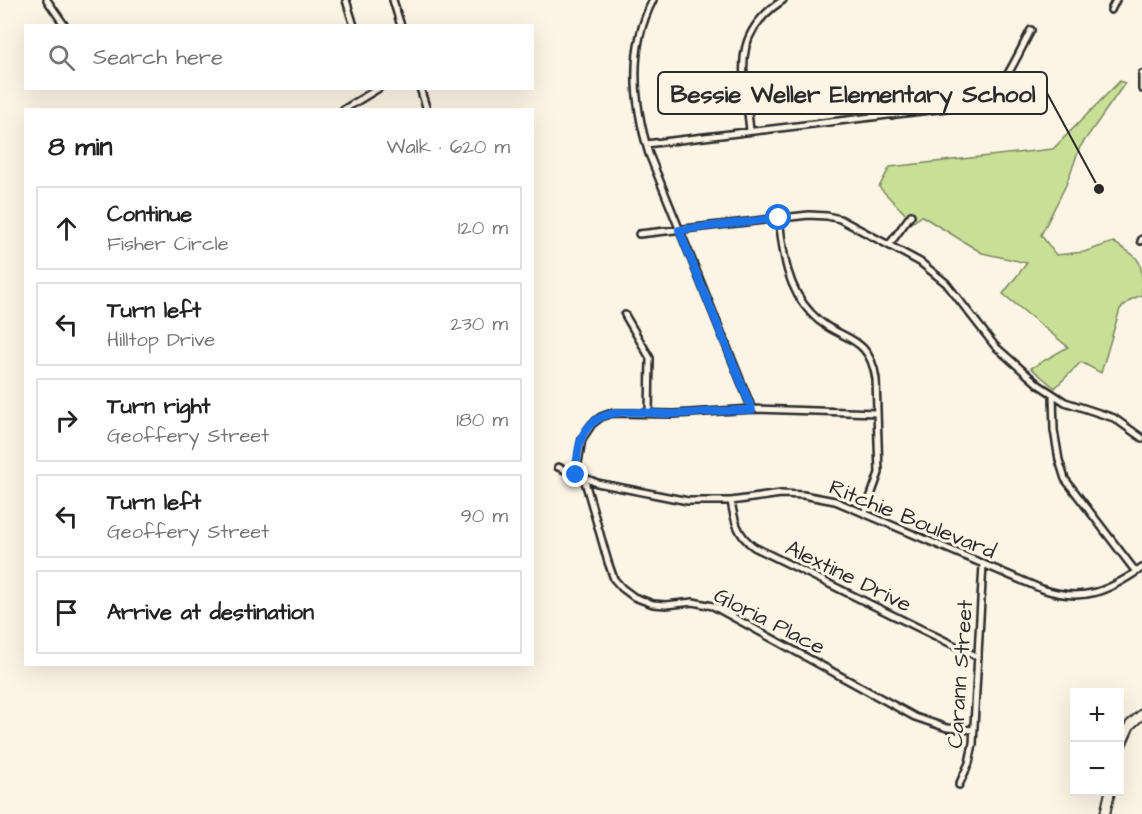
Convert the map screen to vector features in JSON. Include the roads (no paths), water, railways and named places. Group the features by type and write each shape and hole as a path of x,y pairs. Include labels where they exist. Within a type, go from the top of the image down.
{"main road":[{"path":"1121,742 1126,730 1142,714"},
{"path":"1105,814 1109,796"}],"street":[{"path":"47,0 64,24"},
{"path":"346,0 353,24"},
{"path":"393,0 400,24"},
{"path":"653,0 641,31 636,63 641,127 679,230 752,410"},
{"path":"750,131 744,71 746,44 759,19 783,0"},
{"path":"1111,10 1116,0"},
{"path":"646,144 975,106 985,103 998,90 1031,30"},
{"path":"1142,74 1142,89"},
{"path":"346,108 373,90"},
{"path":"421,90 426,108"},
{"path":"892,115 893,97"},
{"path":"639,234 779,218 819,215 834,217 920,262 941,278 994,346 1053,396 1071,405 1114,417 1142,438"},
{"path":"889,245 911,215"},
{"path":"779,218 786,265 799,297 818,320 832,330 857,342 871,359 876,379 879,473 866,512"},
{"path":"626,315 650,358 649,413"},
{"path":"1053,396 1054,430 1062,473 1136,572"},
{"path":"576,475 579,446 592,424 612,413 752,410 877,413"},
{"name":"Ritchie Boulevard","path":"558,467 584,478 688,501 731,501 769,495 803,495 835,501 866,512 1042,589 1073,595 1105,590 1142,568"},
{"name":"Gloria Place","path":"584,478 614,579 631,596 653,604 693,602 712,606 915,717 947,728 974,730"},
{"name":"Alextine Drive","path":"731,501 738,529 745,540 754,547 978,657"},
{"name":"Carann Street","path":"959,785 971,757 974,730 983,564"}],"place":[{"name":"Bessie Weller Elementary School","path":"1099,189"}]}
